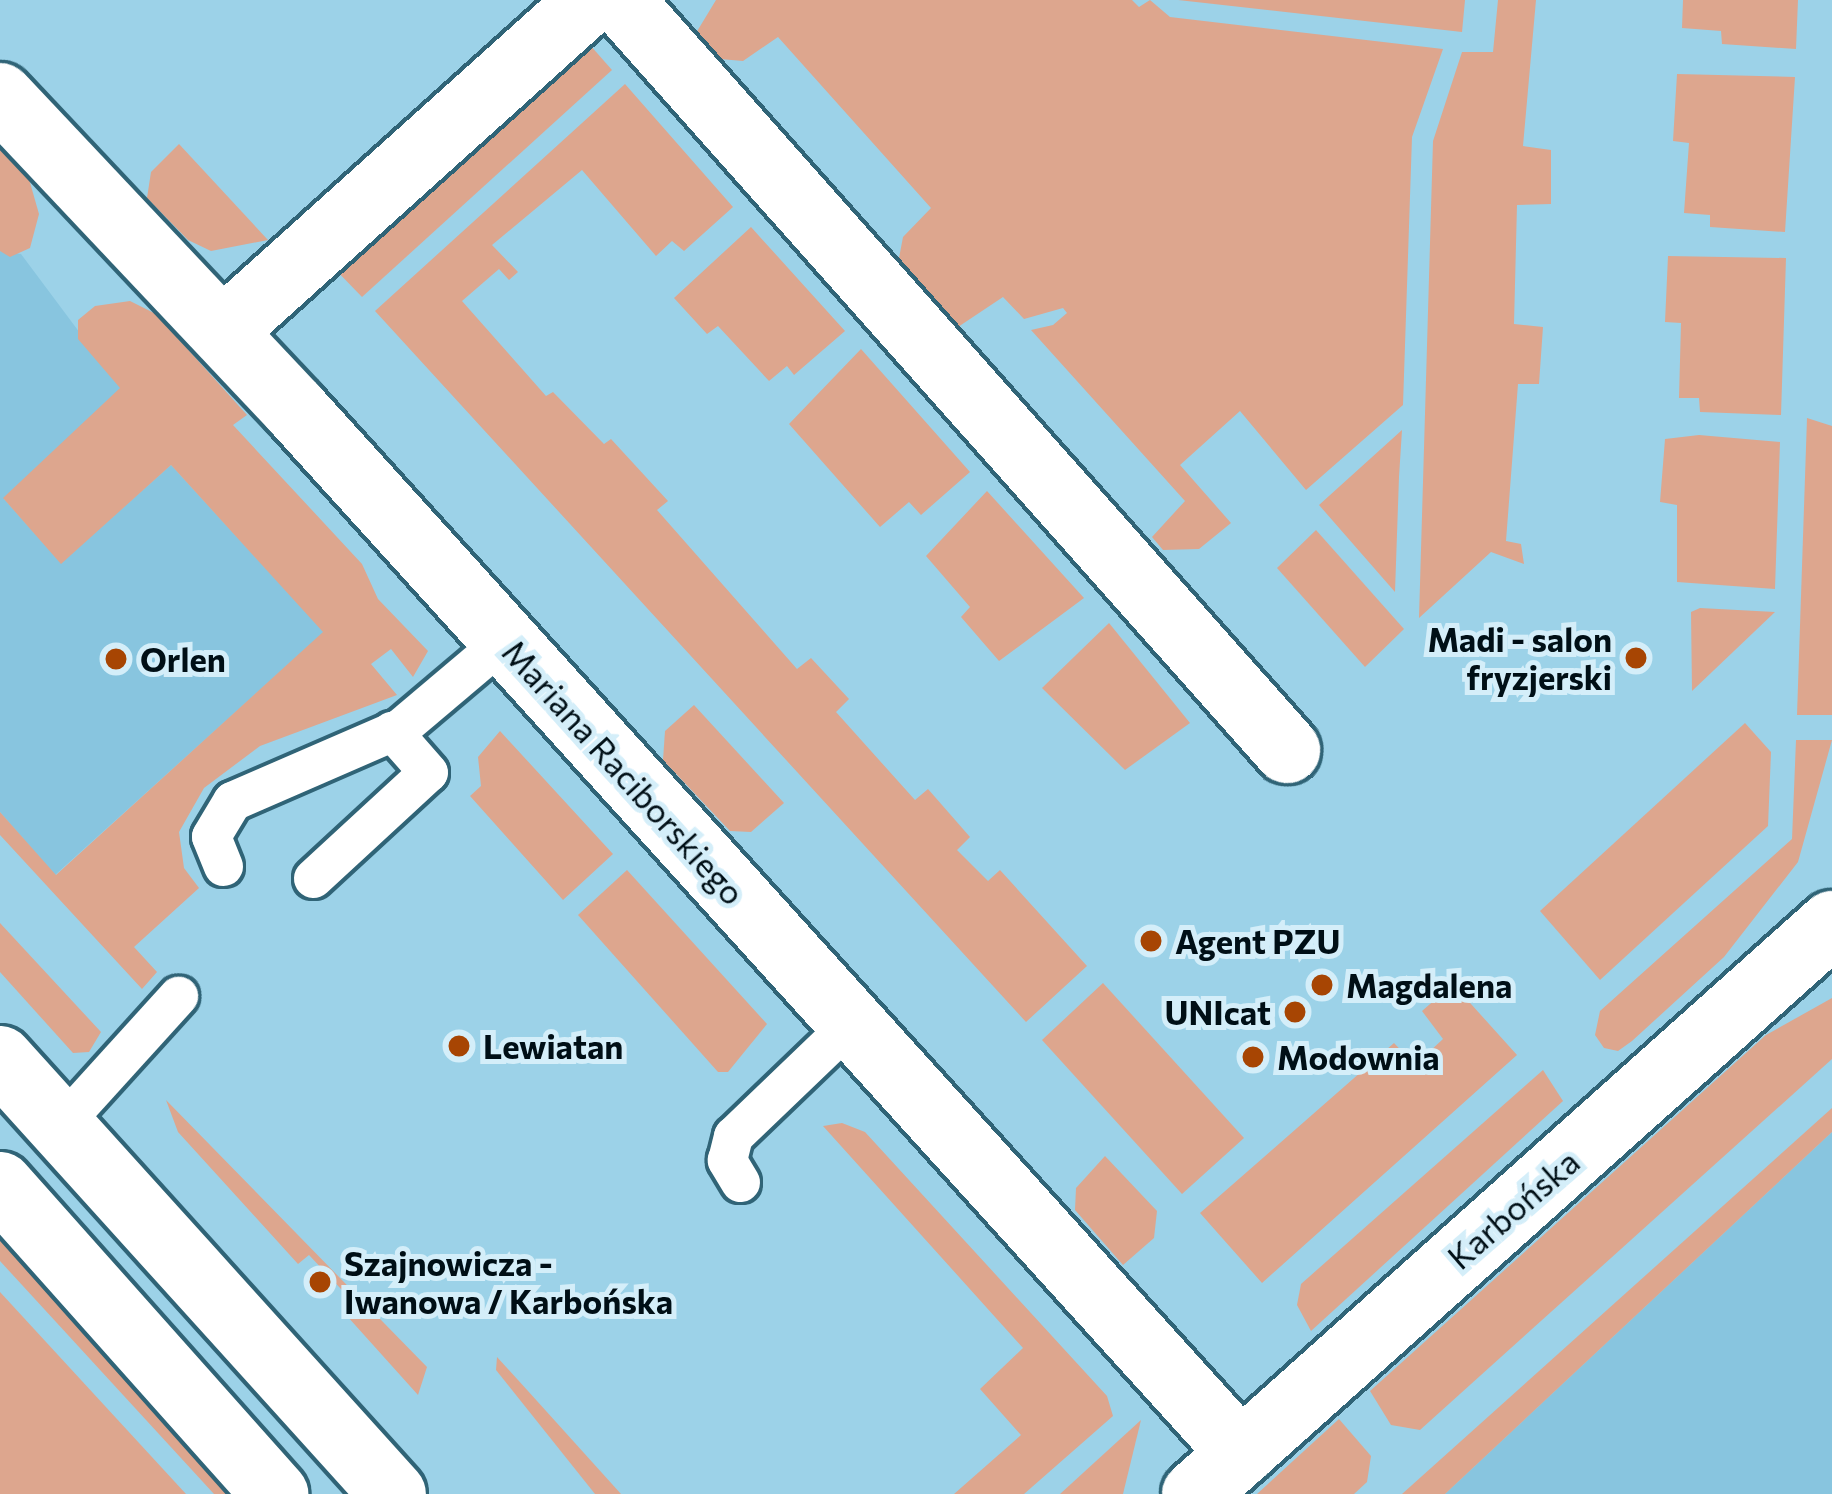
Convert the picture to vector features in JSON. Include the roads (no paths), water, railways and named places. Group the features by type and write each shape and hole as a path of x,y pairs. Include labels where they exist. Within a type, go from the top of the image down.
{"street":[{"path":"223,331 591,0"},
{"path":"620,0 1286,750"},
{"name":"Mariana Raciborskiego","path":"0,96 223,331 851,1023 1218,1473"},
{"name":"Karbońska","path":"1218,1473 1832,924"},
{"path":"0,1059 393,1494"},
{"path":"0,1185 275,1494"}],"lane":[{"path":"224,866 211,836 232,801 392,731 503,640"},
{"path":"313,878 428,772 392,731"},
{"path":"60,1126 178,996"},
{"path":"740,1182 727,1160 733,1136 851,1023"}],"place":[{"name":"Madi - salon fryzjerski","path":"1636,658"},
{"name":"Orlen","path":"116,659"},
{"name":"Agent PZU","path":"1151,941"},
{"name":"Magdalena","path":"1322,985"},
{"name":"UNIcat","path":"1295,1012"},
{"name":"Lewiatan","path":"459,1046"},
{"name":"Modownia","path":"1253,1057"},
{"name":"Szajnowicza - Iwanowa / Karbońska","path":"320,1282"}]}
